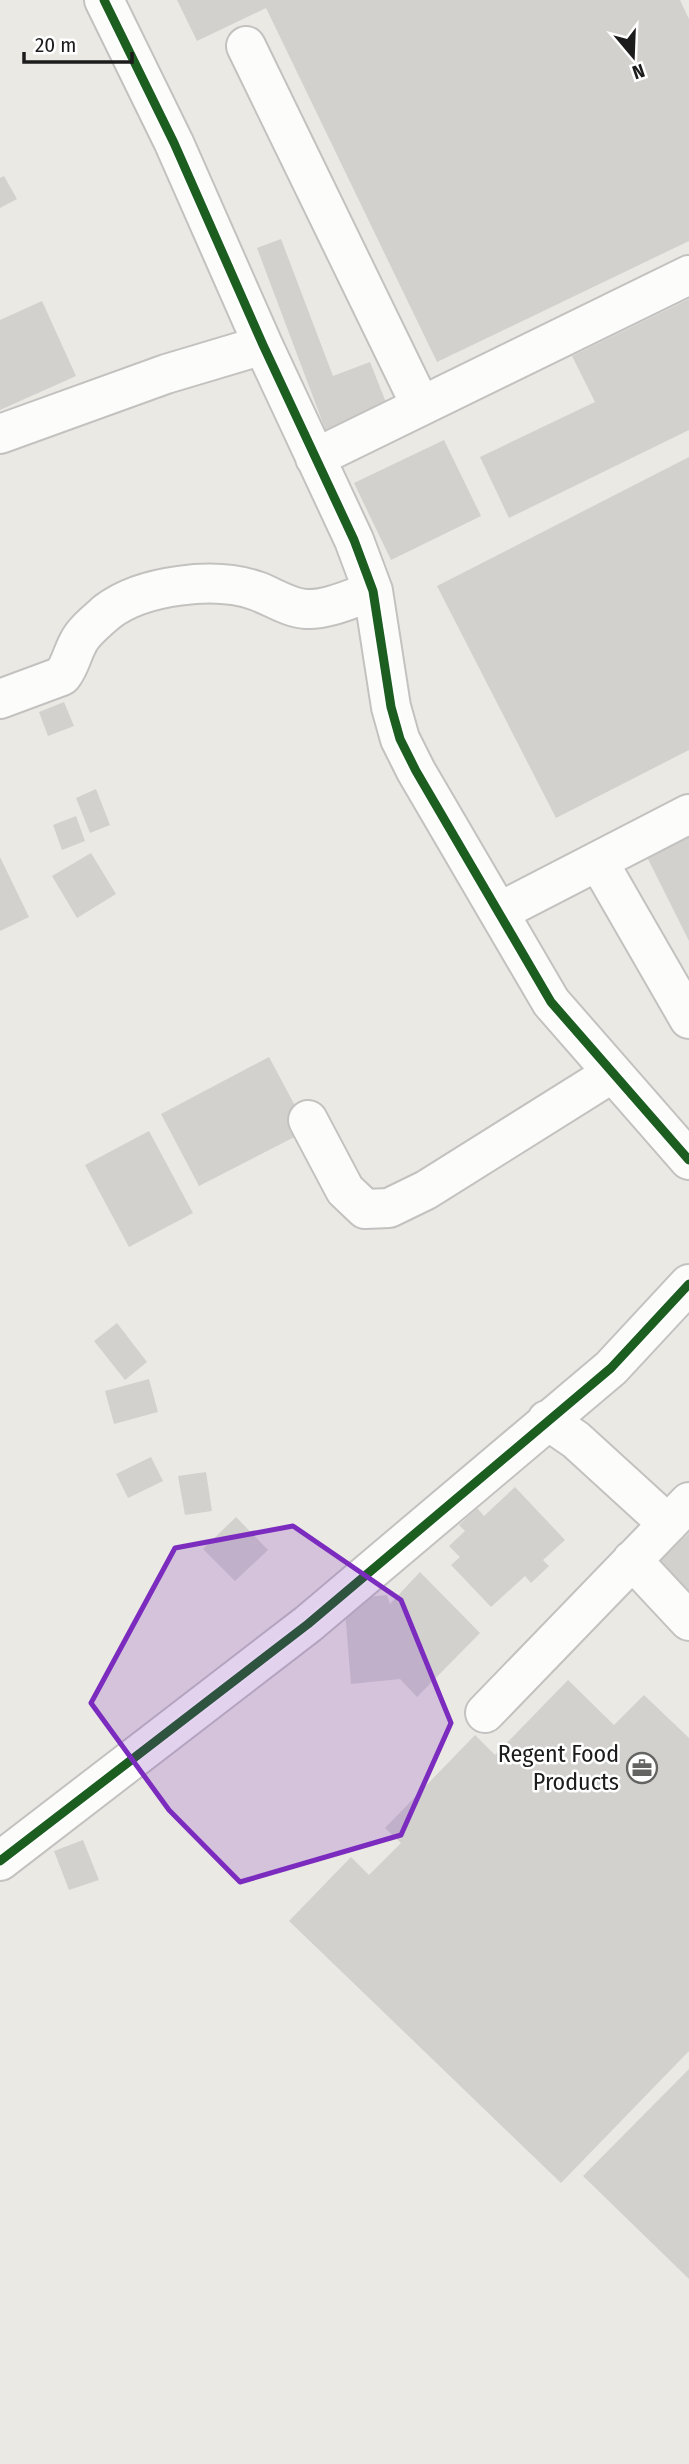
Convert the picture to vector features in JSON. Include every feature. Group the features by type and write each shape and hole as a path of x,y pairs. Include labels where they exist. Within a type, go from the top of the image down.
{"street":[{"path":"104,0 174,143 262,345 354,540 373,591 391,707 400,739 416,771 551,1002 611,1074 689,1160"},
{"path":"246,46 421,406"},
{"path":"315,458 689,275"},
{"path":"0,434 166,374 262,345"},
{"path":"0,699 62,676 68,669 79,639 106,613 121,602 160,589 230,586 255,590 296,608 308,609 320,609 373,591"},
{"path":"499,912 689,814"},
{"path":"598,861 689,1019"},
{"path":"307,1120 345,1190 365,1209 388,1208 426,1190 611,1074"},
{"path":"0,1861 308,1624 611,1368 689,1284"},
{"path":"485,1713 679,1513 547,1420"},
{"path":"632,1560 689,1621"}],"highlighted area":[{"path":"293,1526 401,1600 451,1723 401,1835 240,1882 169,1810 91,1703 175,1548"}],"building":[{"path":"177,0 680,0 689,19 689,241 437,362 266,8 197,41"},
{"path":"4,176 17,199 0,208 0,178"},
{"path":"281,239 333,376 370,362 389,410 327,434 257,248"},
{"path":"689,299 689,430 509,518 480,457 595,402 572,356"},
{"path":"42,301 76,376 0,410 0,320"},
{"path":"444,440 481,516 391,560 354,483"},
{"path":"689,457 689,750 556,818 437,586"},
{"path":"64,702 74,726 48,736 39,712"},
{"path":"96,789 110,825 90,833 76,798"},
{"path":"76,816 85,841 62,850 53,825"},
{"path":"689,831 689,941 645,853"},
{"path":"91,853 116,894 77,918 52,876"},
{"path":"0,857 29,917 0,931"},
{"path":"269,1057 308,1130 199,1186 161,1114"},
{"path":"149,1131 193,1213 129,1247 85,1165"},
{"path":"117,1323 147,1362 125,1380 94,1341"},
{"path":"149,1379 158,1412 114,1424 105,1391"},
{"path":"151,1457 163,1481 128,1498 116,1474"},
{"path":"206,1472 212,1511 185,1515 178,1476"},
{"path":"515,1487 565,1540 543,1560 549,1566 531,1583 525,1576 491,1607 451,1565 460,1557 449,1546 465,1531 459,1525 477,1508 484,1516"},
{"path":"236,1517 268,1550 235,1581 203,1549"},
{"path":"689,1533 689,1597 657,1564"},
{"path":"420,1572 480,1633 417,1697 400,1679 351,1684 344,1599 387,1595 390,1604"},
{"path":"568,1680 614,1725 644,1695 689,1738 689,2051 561,2183 289,1921 351,1857 369,1875 401,1843 385,1828 475,1735 495,1755"},
{"path":"83,1840 99,1880 69,1890 54,1851"},
{"path":"689,2069 689,2279 583,2176"}],"cycle path":[{"path":"104,0 174,143 263,345 354,540 373,591 391,707 400,739 416,771 551,1002 689,1160"},
{"path":"0,1861 308,1624 611,1368 689,1284"}],"place":[{"name":"Regent Food Products","path":"642,1768"}]}
